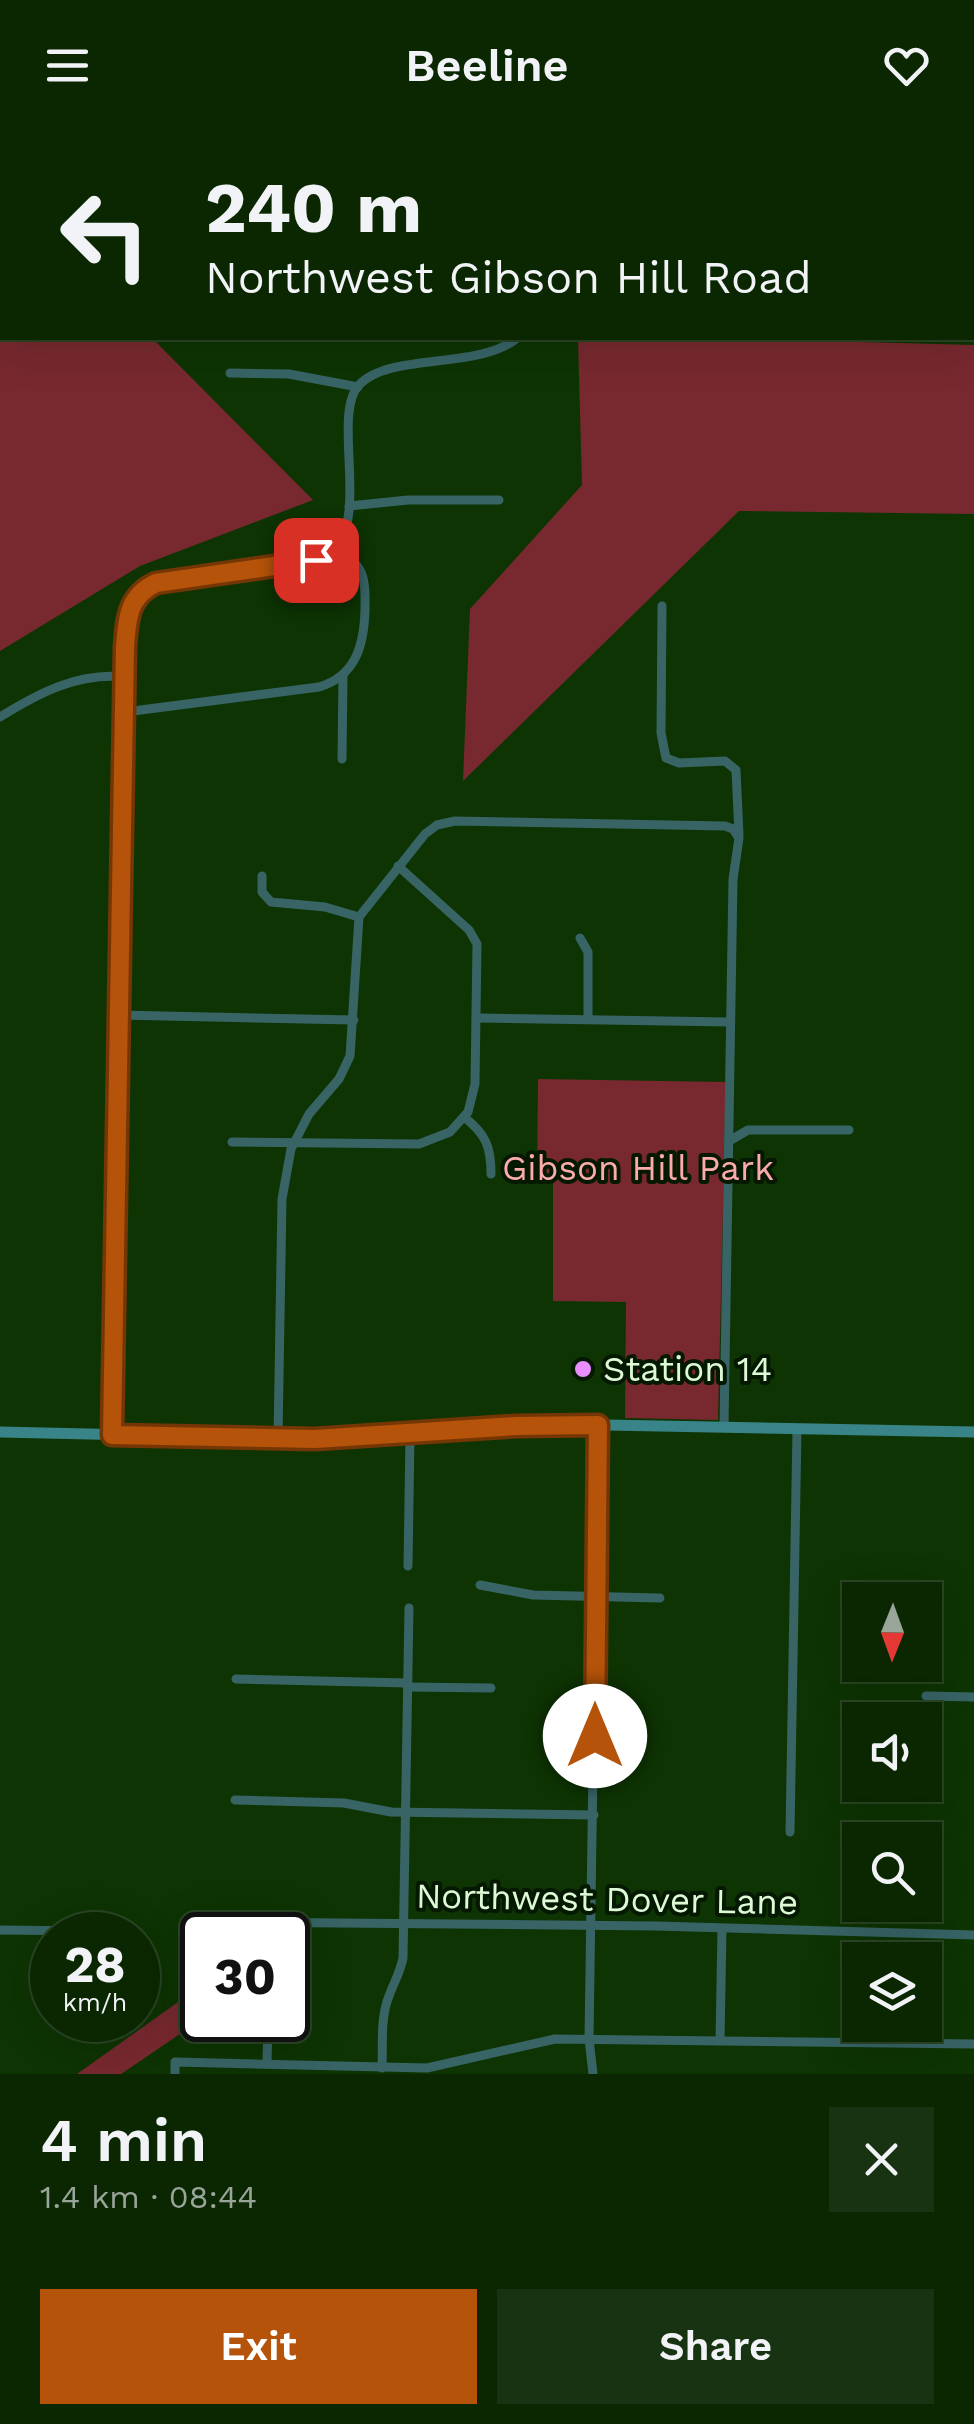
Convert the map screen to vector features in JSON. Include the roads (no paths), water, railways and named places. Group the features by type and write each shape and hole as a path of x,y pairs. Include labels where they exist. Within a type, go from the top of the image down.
{"main road":[{"path":"0,1432 278,1438 598,1425 974,1432"}],"street":[{"path":"112,1435 128,616 136,596 145,588 177,579 306,562 335,549 346,525 349,506 350,416 358,387 372,376 492,352 514,340"},
{"path":"230,372 289,374 358,387"},
{"path":"349,506 408,500 499,500"},
{"path":"125,712 319,687 345,673 364,637 365,590 356,565 335,549"},
{"path":"662,606 661,733 666,758 679,763 725,761 736,770 739,838 733,880 724,1427"},
{"path":"342,759 345,673"},
{"path":"0,717 64,683 100,676 126,677"},
{"path":"278,1438 283,1185 294,1143 309,1114 346,1067 353,1042 359,917 398,866 428,831 455,821 725,826 739,838"},
{"path":"232,1142 419,1144 438,1139 464,1117 475,1084 478,953 473,935 398,866"},
{"path":"262,876 262,892 271,902 324,906 359,917"},
{"path":"580,938 588,952 588,1020"},
{"path":"118,1015 354,1020"},
{"path":"477,1018 730,1022"},
{"path":"464,1117 488,1140 491,1174"},
{"path":"729,1141 748,1130 849,1130"},
{"path":"594,2074 589,2039 598,1425"},
{"path":"790,1832 797,1429"},
{"path":"408,1566 410,1434"},
{"path":"480,1585 533,1595 660,1598"},
{"path":"382,2068 384,2013 399,1978 404,1922 409,1608"},
{"path":"236,1679 491,1688"},
{"path":"926,1696 974,1697"},
{"path":"235,1800 344,1802 406,1812 594,1815"},
{"name":"Northwest Dover Lane","path":"310,1921 974,1936"},
{"path":"720,2041 722,1928"},
{"path":"0,1930 30,1930"},
{"path":"175,2074 176,2062 450,2066 538,2042 589,2039 974,2044"},
{"path":"266,2064 267,2042"}],"waterway":[{"path":"114,864 115,817"},
{"path":"114,877 114,911"},
{"path":"113,992 114,919"},
{"path":"112,1048 113,1021"},
{"path":"111,1087 112,1063"},
{"path":"111,1102 111,1156"},
{"path":"110,1232 111,1172"},
{"path":"107,1351 109,1248"},
{"path":"106,1377 107,1367"},
{"path":"106,1391 106,1413"}],"place":[{"name":"Station 14","path":"583,1369"}],"park label":[{"name":"Gibson Hill Park","path":"638,1168"}]}
